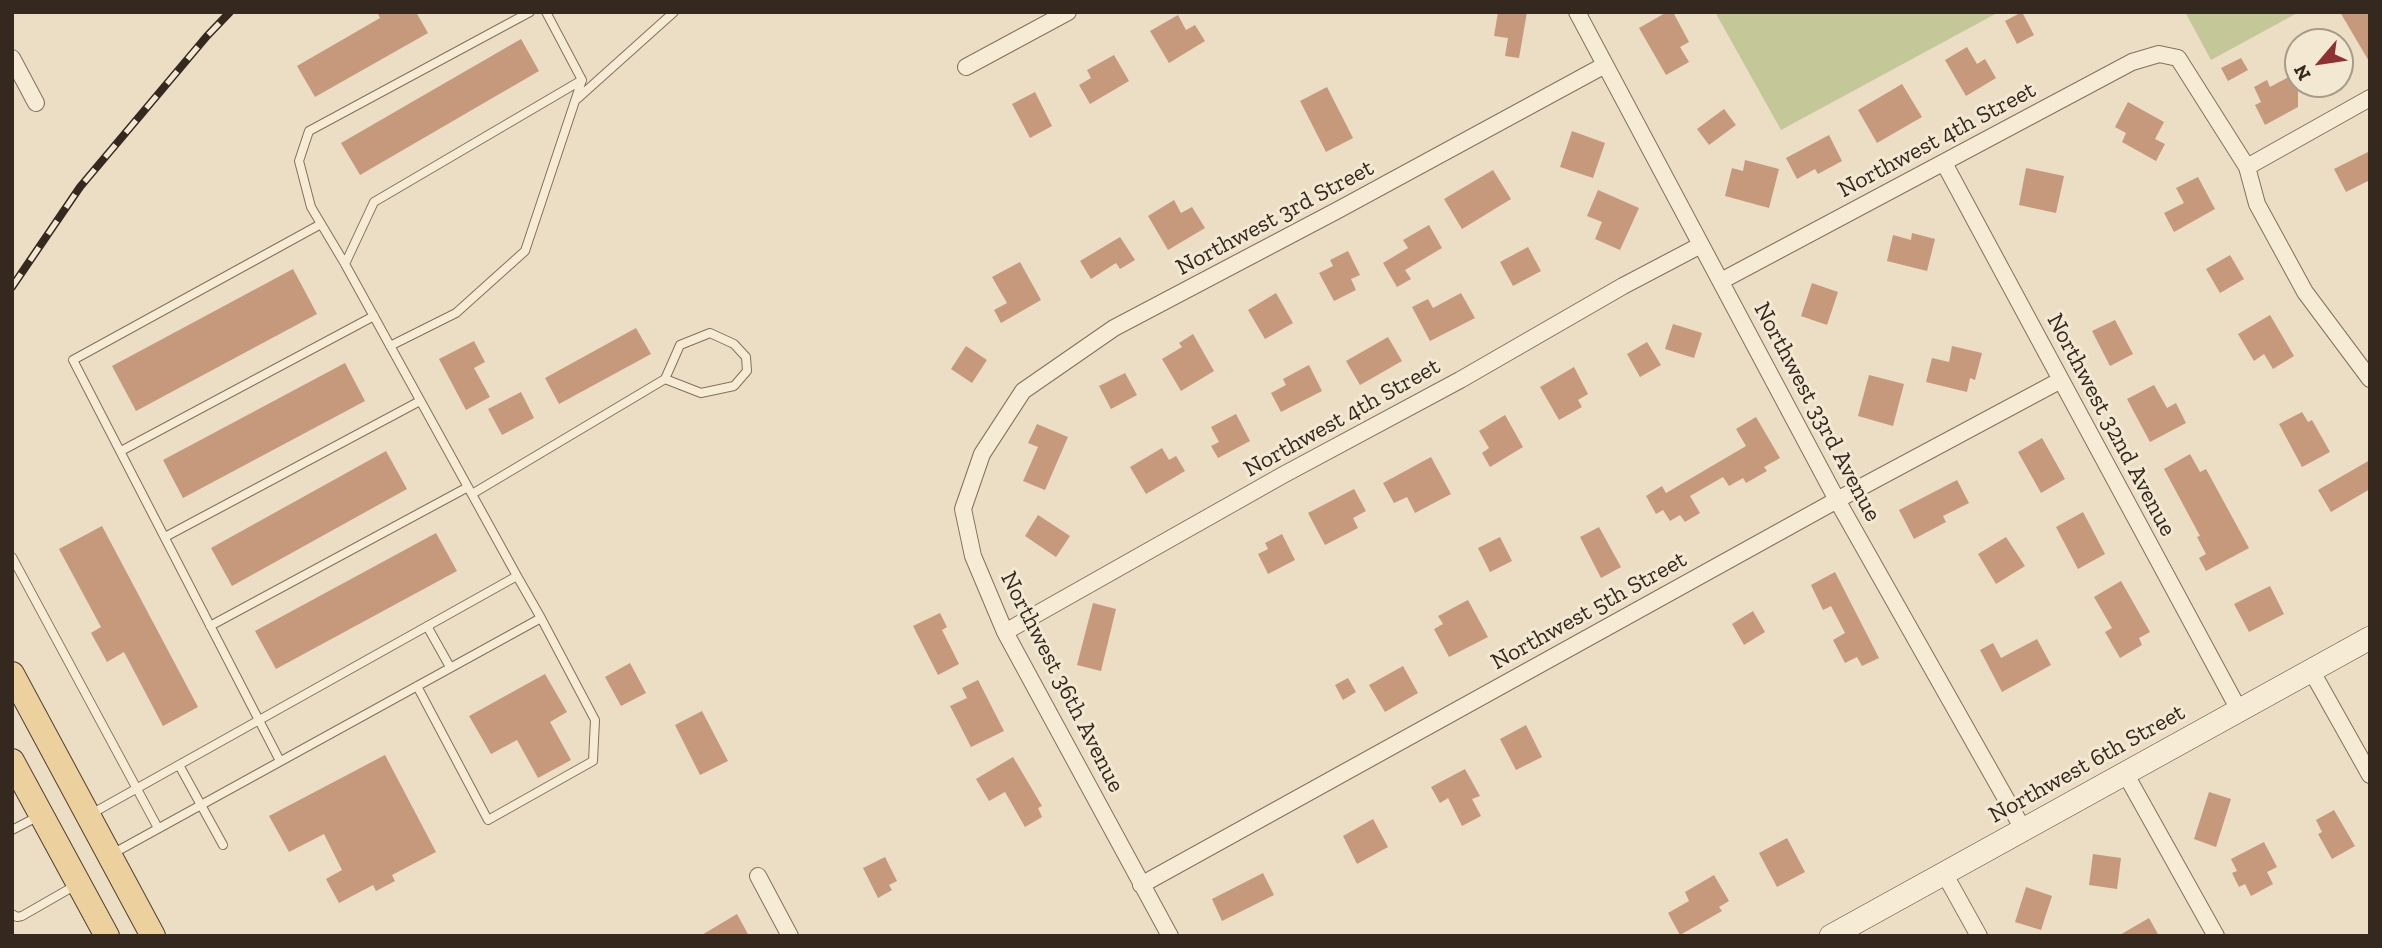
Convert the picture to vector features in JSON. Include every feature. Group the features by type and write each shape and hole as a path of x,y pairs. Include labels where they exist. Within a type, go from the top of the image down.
{"main road":[{"name":"Northwest 6th Street","path":"1831,936 2370,638"},
{"path":"12,674 153,936"},
{"path":"15,773 78,884 101,934"},
{"path":"78,884 110,855"}],"street":[{"path":"966,67 1068,12"},
{"name":"Northwest 33rd Avenue","path":"1577,12 1837,500 2023,830"},
{"name":"Northwest 4th Street","path":"1721,281 2132,62 2159,54 2178,58 2247,167"},
{"path":"12,58 36,103"},
{"name":"Northwest 3rd Street","path":"991,440 1023,391 1114,328 1605,65"},
{"path":"2370,98 2247,167 2257,204 2305,292 2370,379"},
{"name":"Northwest 32nd Avenue","path":"1944,163 2239,710"},
{"name":"Northwest 4th Street","path":"1004,632 1701,245"},
{"name":"Northwest 5th Street","path":"1141,885 1837,500 2061,380"},
{"name":"Northwest 36th Avenue","path":"991,440 982,454 963,509 973,556 1004,632 1170,936"},
{"path":"2311,670 2370,775"},
{"path":"2125,773 2216,936"},
{"path":"1944,873 1979,936"},
{"path":"758,876 790,936"}],"lane":[{"path":"417,686 488,820 593,761 595,720 541,618 311,207 299,161 309,131 530,12"},
{"path":"390,346 456,313 526,251 582,80 546,12"},
{"path":"576,101 674,12"},
{"path":"345,264 374,202 582,80"},
{"path":"280,761 73,360 321,224"},
{"path":"121,451 373,316"},
{"path":"210,626 470,490 665,379 680,345 710,333 734,344 746,356 747,371 734,386 701,393 665,379"},
{"path":"165,537 420,401"},
{"path":"12,557 158,828"},
{"path":"89,816 517,576"},
{"path":"110,855 541,618"},
{"path":"427,626 450,667"},
{"path":"179,765 223,845"},
{"path":"12,830 41,815"},
{"path":"12,914 22,916 78,884"}],"green space":[{"path":"1715,12 1999,12 1781,130"},
{"path":"2185,12 2299,12 2211,60"}],"building":[{"path":"377,12 416,12 428,33 315,97 297,66 380,18"},
{"path":"1498,12 1527,12 1519,58 1505,56 1508,38 1494,36"},
{"path":"1667,12 1673,12 1689,42 1680,47 1689,62 1666,75 1639,28"},
{"path":"2022,12 2034,35 2017,44 2005,21"},
{"path":"2340,12 2370,12 2370,63 2354,36 2354,28 2349,28"},
{"path":"1178,15 1186,30 1195,25 1205,41 1169,63 1150,31"},
{"path":"521,39 539,71 360,175 341,143"},
{"path":"1967,47 1977,64 1985,59 1996,78 1966,96 1945,60"},
{"path":"1114,55 1129,81 1090,104 1079,85 1091,78 1087,70"},
{"path":"2241,58 2248,70 2228,81 2221,68"},
{"path":"2267,80 2270,87 2284,80 2284,98 2298,98 2298,107 2265,125 2255,105 2261,102 2254,87"},
{"path":"1902,84 1922,117 1877,143 1858,110"},
{"path":"1327,87 1353,138 1326,152 1300,101"},
{"path":"1035,92 1052,126 1030,138 1012,104"},
{"path":"2128,102 2164,122 2155,139 2165,144 2156,161 2122,142 2126,133 2115,127"},
{"path":"1724,109 1736,125 1709,145 1697,129"},
{"path":"1572,131 1605,143 1593,178 1560,167"},
{"path":"1829,135 1842,161 1818,174 1815,169 1797,179 1786,158"},
{"path":"2370,151 2370,180 2346,192 2334,169"},
{"path":"1745,160 1779,169 1769,208 1725,196 1732,168 1743,171"},
{"path":"2026,168 2064,176 2056,213 2019,205"},
{"path":"1493,170 1511,199 1462,229 1444,199"},
{"path":"2198,177 2215,209 2174,232 2164,213 2184,203 2176,188"},
{"path":"1598,190 1639,208 1620,250 1595,239 1602,222 1587,216"},
{"path":"1174,200 1181,213 1192,207 1205,228 1168,250 1148,216"},
{"path":"1429,225 1442,248 1405,270 1411,279 1397,287 1383,263 1408,248 1403,240"},
{"path":"1912,233 1935,239 1927,271 1887,261 1893,235 1911,240"},
{"path":"1120,237 1135,260 1120,269 1116,263 1091,279 1080,261"},
{"path":"1528,247 1541,271 1513,286 1500,262"},
{"path":"1348,251 1360,275 1351,279 1356,290 1334,301 1319,273 1333,266 1330,260"},
{"path":"2230,255 2244,279 2220,293 2206,269"},
{"path":"1020,262 1041,300 1001,323 994,310 1007,303 992,277"},
{"path":"293,269 317,314 136,411 112,366"},
{"path":"1812,283 1838,292 1827,325 1801,316"},
{"path":"1276,293 1293,323 1265,339 1248,310"},
{"path":"1461,293 1475,318 1430,341 1412,307 1428,299 1433,308"},
{"path":"2270,315 2294,356 2273,369 2264,354 2254,361 2238,334"},
{"path":"2115,320 2133,354 2110,366 2092,331"},
{"path":"1673,324 1702,333 1694,358 1665,349"},
{"path":"636,328 651,354 559,404 545,378"},
{"path":"1193,334 1214,371 1181,391 1162,359 1182,347 1179,343"},
{"path":"1388,337 1402,361 1360,385 1346,361"},
{"path":"474,341 485,362 474,368 490,397 466,410 439,359"},
{"path":"1647,342 1661,365 1640,377 1627,354"},
{"path":"966,346 987,360 972,383 951,369"},
{"path":"1952,346 1982,353 1975,380 1970,378 1967,392 1926,382 1932,358 1949,362"},
{"path":"345,363 365,401 183,498 163,460"},
{"path":"1309,365 1322,391 1281,412 1271,393 1286,385 1283,379"},
{"path":"1574,367 1588,394 1578,400 1582,407 1559,420 1540,387"},
{"path":"1125,373 1137,395 1111,409 1099,386"},
{"path":"1869,375 1904,384 1893,426 1858,416"},
{"path":"2154,385 2167,408 2176,403 2186,423 2150,442 2127,399"},
{"path":"521,392 534,418 502,435 488,409"},
{"path":"2302,412 2308,422 2312,420 2330,452 2302,467 2279,424"},
{"path":"1236,414 1250,441 1218,458 1211,446 1219,442 1211,427"},
{"path":"1505,415 1523,447 1490,467 1482,453 1489,448 1479,431"},
{"path":"1756,417 1780,458 1764,467 1767,471 1746,483 1743,478 1729,486 1723,477 1690,496 1700,513 1685,522 1680,515 1670,521 1663,510 1656,514 1646,496 1662,486 1666,493 1746,446 1736,429"},
{"path":"1037,424 1068,437 1045,490 1023,481 1038,447 1028,443"},
{"path":"2042,438 2065,479 2041,493 2018,452"},
{"path":"1162,448 1169,460 1176,456 1185,471 1146,494 1130,467"},
{"path":"386,451 407,489 232,586 211,548"},
{"path":"2190,454 2200,472 2206,469 2249,548 2206,571 2199,558 2206,554 2197,537 2200,536 2164,469"},
{"path":"1431,457 1451,494 1415,513 1407,497 1394,503 1383,483"},
{"path":"2370,460 2370,489 2331,512 2318,490"},
{"path":"1957,480 1969,503 1943,516 1946,522 1914,539 1899,510"},
{"path":"1354,489 1366,511 1353,518 1358,528 1325,545 1308,513"},
{"path":"2083,512 2105,554 2078,569 2056,527"},
{"path":"1038,515 1070,536 1056,557 1025,536"},
{"path":"102,526 198,707 163,726 124,652 107,662 91,633 101,627 59,549"},
{"path":"1599,527 1621,567 1601,578 1580,537"},
{"path":"436,533 457,571 276,669 255,631"},
{"path":"1282,534 1295,560 1268,574 1258,554 1268,549 1265,543"},
{"path":"1500,537 1512,561 1490,572 1478,548"},
{"path":"2006,537 2025,566 1996,584 1978,554"},
{"path":"1835,572 1879,658 1862,666 1857,657 1845,663 1833,640 1845,633 1831,606 1823,610 1811,585"},
{"path":"2121,581 2150,632 2139,638 2142,645 2120,658 2105,632 2112,628 2094,597"},
{"path":"2270,586 2284,614 2249,632 2234,604"},
{"path":"1468,600 1488,637 1449,657 1434,629 1443,624 1438,616"},
{"path":"1093,603 1116,609 1101,671 1077,665"},
{"path":"1753,611 1765,632 1744,645 1732,624"},
{"path":"940,613 947,627 942,630 959,664 938,675 913,626"},
{"path":"2037,639 2051,665 2002,692 1980,650 1993,643 2001,658"},
{"path":"630,663 646,693 621,706 605,677"},
{"path":"1403,666 1418,693 1385,712 1369,685"},
{"path":"545,674 567,712 550,722 571,760 538,778 517,740 491,754 469,716"},
{"path":"1348,678 1356,692 1343,700 1335,685"},
{"path":"978,680 1004,731 971,747 950,706 967,698 962,688"},
{"path":"702,711 728,761 700,775 675,725"},
{"path":"1526,725 1542,757 1516,770 1500,739"},
{"path":"385,755 436,852 392,875 395,881 376,891 373,885 339,903 326,879 342,870 324,834 289,852 269,816"},
{"path":"1013,757 1042,806 1038,808 1042,817 1025,827 1005,792 989,801 976,779"},
{"path":"1465,769 1480,796 1472,799 1481,816 1462,826 1448,798 1440,803 1431,787"},
{"path":"2209,792 2231,799 2216,847 2194,839"},
{"path":"2334,810 2355,846 2332,859 2318,834 2322,832 2316,820"},
{"path":"1373,819 1388,847 1357,864 1343,836"},
{"path":"1787,838 1805,872 1777,887 1759,853"},
{"path":"2264,842 2277,867 2267,872 2273,884 2251,896 2245,884 2239,887 2232,873 2237,871 2231,859"},
{"path":"2093,854 2121,858 2117,889 2089,885"},
{"path":"885,857 897,881 889,885 892,890 878,898 863,868"},
{"path":"1263,873 1274,895 1222,921 1212,899"},
{"path":"1714,875 1729,901 1719,907 1722,911 1680,935 1668,913 1689,901 1685,892"},
{"path":"2026,887 2052,896 2041,930 2015,922"},
{"path":"737,914 749,936 700,936"},
{"path":"2149,918 2159,936 2118,936"}],"railway":[{"path":"12,287 80,187 230,12"}]}
